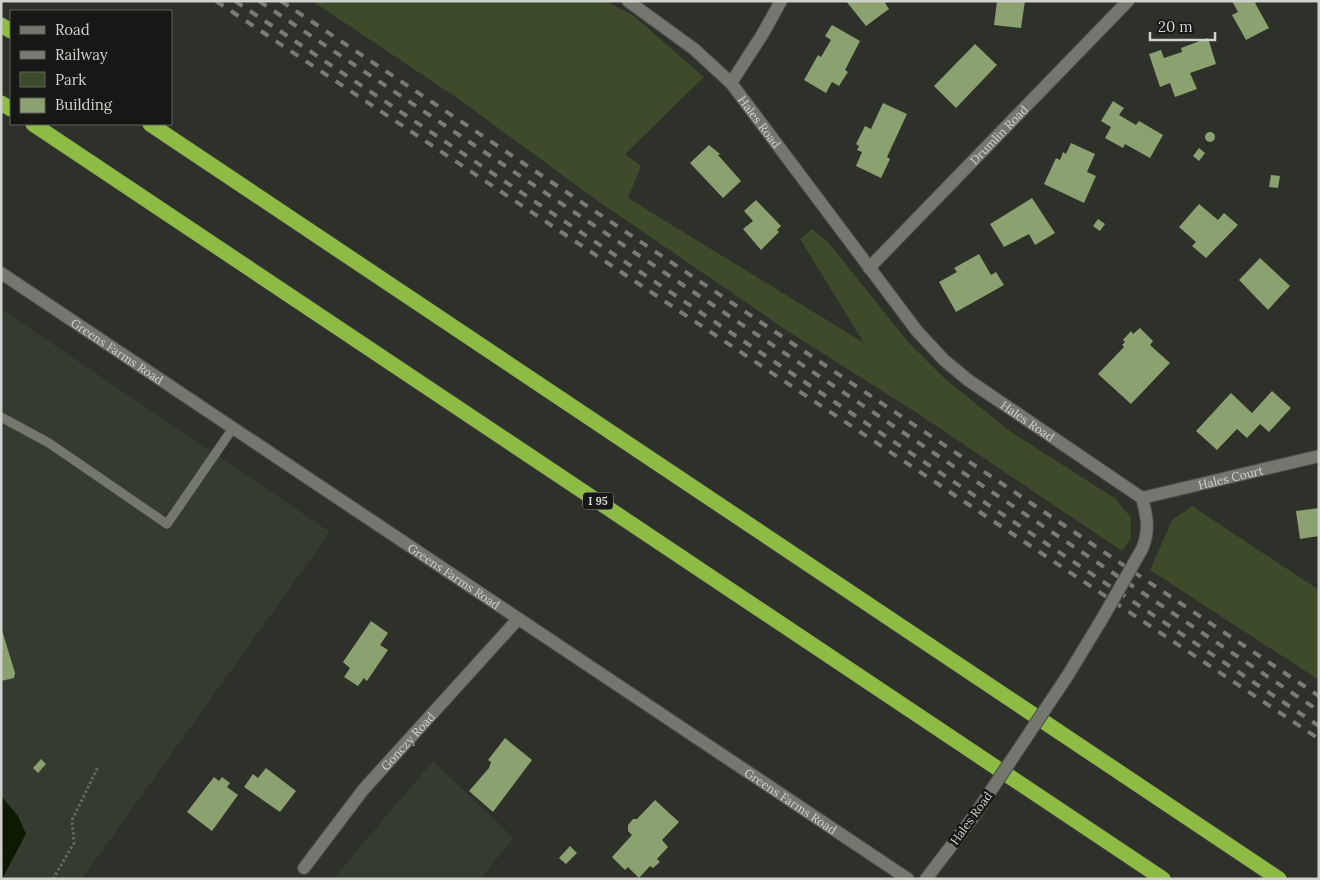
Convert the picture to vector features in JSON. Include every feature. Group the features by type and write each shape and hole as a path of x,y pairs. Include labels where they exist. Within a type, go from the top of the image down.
{"highway":[{"name":"I 95","path":"34,125 1163,879"},
{"path":"151,125 1279,879"}],"street":[{"name":"Hales Road","path":"628,1 694,49 731,83 917,331 962,375 1142,498 1148,519 1148,530 1142,549 1068,675 974,816 926,879"},
{"path":"731,83 762,35 780,1"},
{"name":"Drumlin Road","path":"869,268 1128,1"},
{"name":"Greens Farms Road","path":"1,273 908,879"},
{"name":"Hales Court","path":"1142,498 1319,456"},
{"name":"Gonczy Road","path":"304,868 363,790 518,619"}],"lane":[{"path":"1,417 48,443 167,524 233,428"}],"path":[{"path":"53,879 74,843 72,820 98,767"}],"shaded area":[{"path":"1,309 330,532 82,879 1,879"},
{"path":"433,761 514,838 480,879 333,879"},
{"path":"1,796 18,816 26,834 2,879"}],"green space":[{"path":"312,1 606,1 634,16 704,77 625,154 641,166 628,198 864,343 800,239 812,229 828,242 908,342 943,377 1011,432 1116,499 1131,518 1131,538 1122,551 917,413 789,332 595,199 460,100"},
{"path":"1192,506 1319,590 1319,680 1150,570 1172,520"}],"building":[{"path":"846,1 888,1 885,3 889,9 866,26"},
{"path":"997,1 1025,1 1021,28 994,25"},
{"path":"1232,1 1258,1 1255,3 1269,28 1246,40 1232,15 1238,12"},
{"path":"832,25 860,41 845,70 848,72 839,86 832,82 826,93 804,80 818,55 821,57 831,40 825,36"},
{"path":"1208,38 1216,64 1190,73 1197,89 1175,97 1170,83 1160,87 1149,54 1161,50 1164,58 1182,52 1181,48"},
{"path":"975,44 997,65 956,108 934,86"},
{"path":"1113,101 1124,108 1119,115 1136,125 1139,121 1163,135 1150,158 1125,144 1123,148 1105,138 1111,127 1101,121"},
{"path":"883,103 907,114 887,157 890,159 881,178 856,166 862,152 857,150 859,146 856,144 865,126 871,129"},
{"path":"1208,132 1212,132 1215,137 1214,141 1208,142 1205,139 1205,135"},
{"path":"1071,143 1095,154 1087,172 1096,176 1084,203 1044,184 1056,158 1060,160 1063,152 1066,154"},
{"path":"709,145 720,154 718,155 741,181 723,198 690,163"},
{"path":"1199,148 1205,153 1199,161 1193,156"},
{"path":"1271,175 1280,176 1278,188 1269,187"},
{"path":"1032,198 1055,233 1035,245 1029,234 1004,247 990,224"},
{"path":"756,200 781,226 777,230 779,232 761,250 743,229 753,221 744,211"},
{"path":"1199,204 1218,220 1224,213 1238,225 1206,258 1192,246 1196,242 1179,227"},
{"path":"1098,219 1105,224 1100,231 1093,226"},
{"path":"979,254 991,275 996,272 1004,285 956,312 939,282 957,272 954,268"},
{"path":"1260,258 1290,286 1268,310 1239,280"},
{"path":"1140,328 1153,341 1150,345 1170,363 1131,404 1098,374 1124,347 1122,345 1125,342 1123,340 1131,331 1133,334"},
{"path":"1272,391 1291,408 1269,432 1260,424 1247,438 1237,429 1217,450 1196,431 1231,393 1252,413"},
{"path":"1319,508 1319,536 1300,539 1296,511"},
{"path":"371,621 388,633 380,645 388,650 367,681 364,678 358,686 344,677 350,668 343,662"},
{"path":"1,627 15,673 14,678 1,681"},
{"path":"505,738 532,760 493,812 469,791 489,768 491,762 488,760"},
{"path":"41,759 46,764 38,773 33,768"},
{"path":"266,768 296,791 280,812 244,787 253,774 258,778"},
{"path":"214,777 219,781 222,777 230,783 227,787 238,795 212,831 187,812"},
{"path":"655,800 679,822 662,840 668,847 657,859 660,862 653,868 650,866 639,878 628,867 625,870 612,857 632,835 628,831 628,825 633,819 637,819"},
{"path":"570,846 577,853 566,864 559,858"}],"railway":[{"path":"216,1 1319,739"},
{"path":"235,1 1319,726"},
{"path":"259,1 1319,711"},
{"path":"281,1 1319,696"}]}
